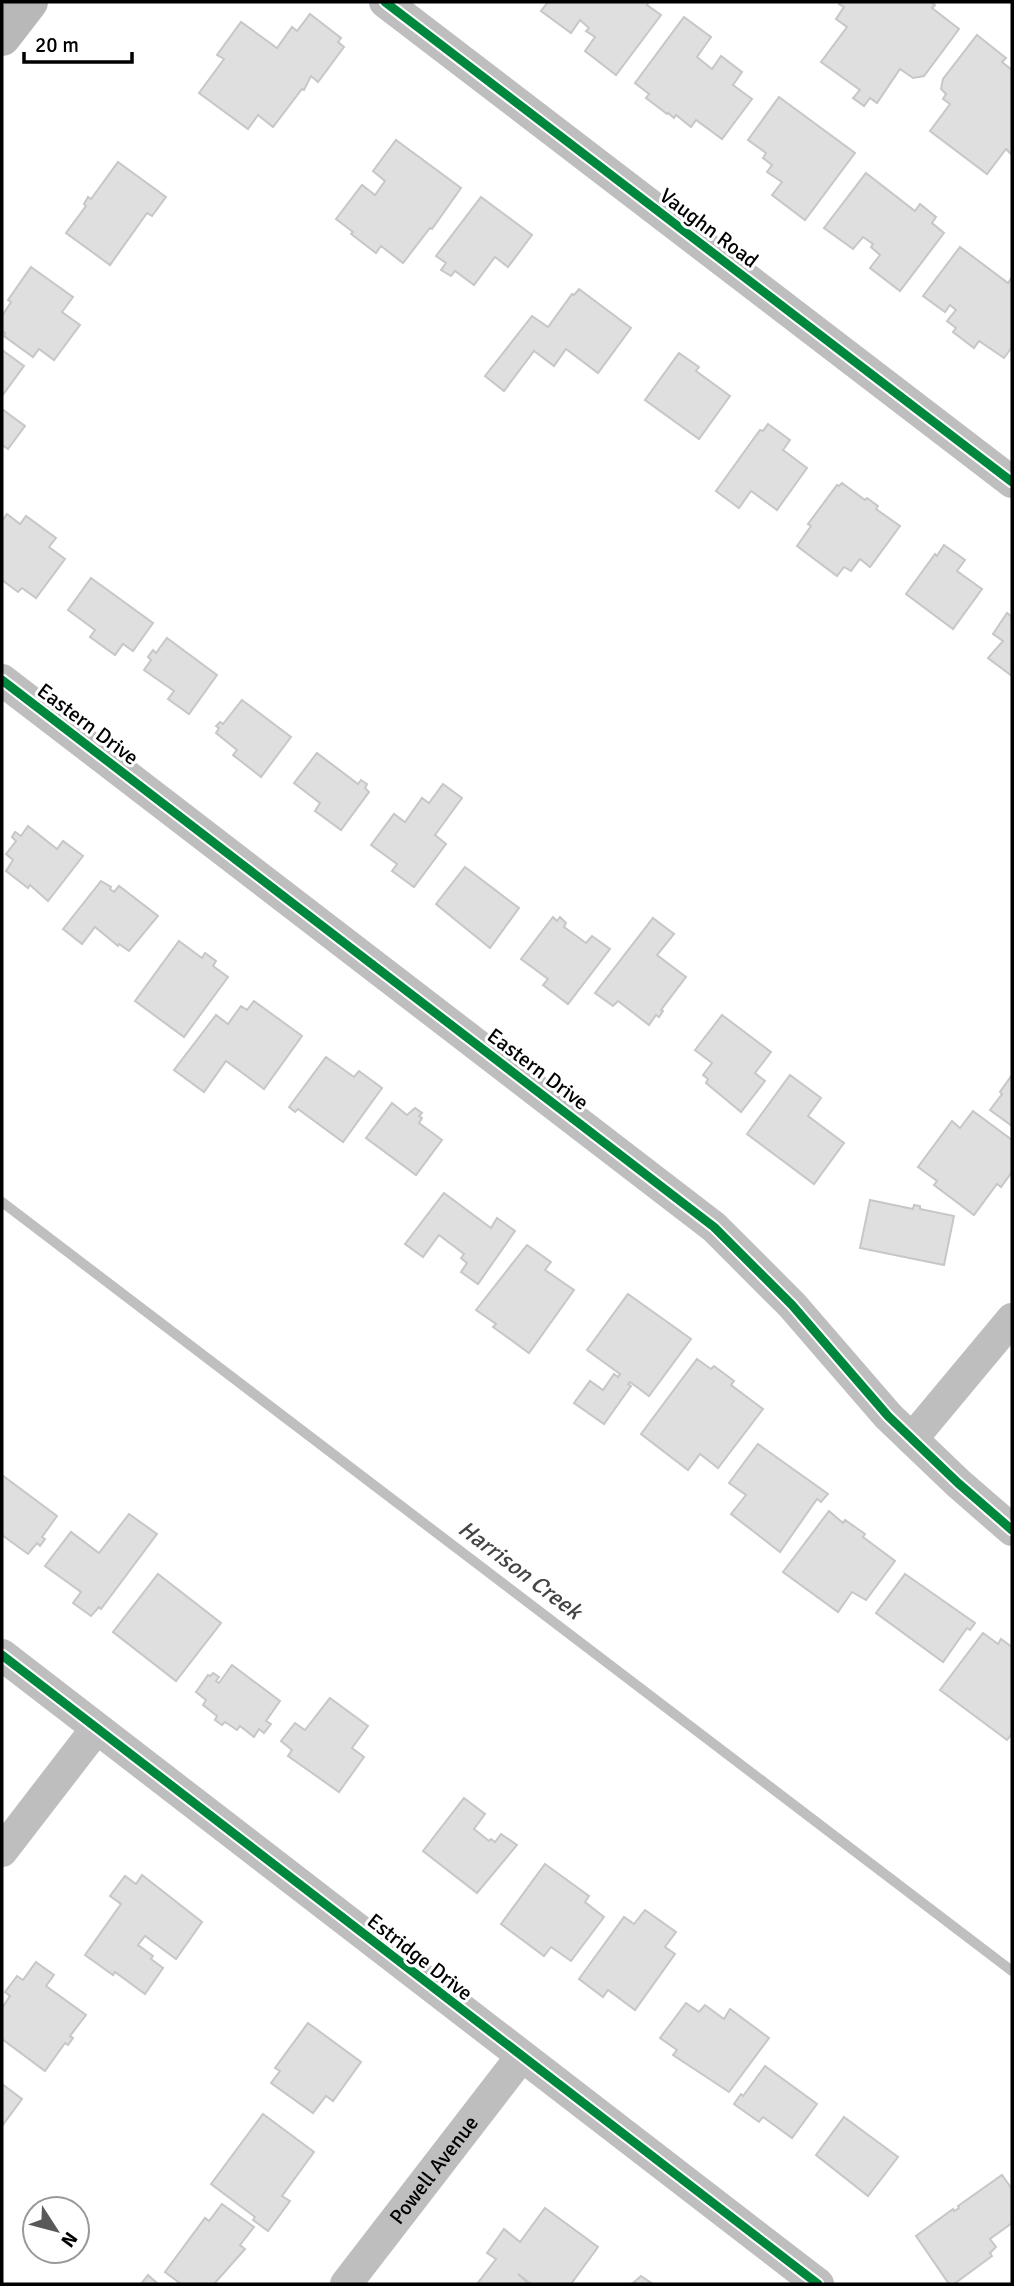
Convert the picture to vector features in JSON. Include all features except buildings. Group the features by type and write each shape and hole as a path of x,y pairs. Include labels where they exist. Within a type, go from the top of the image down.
{"street":[{"path":"2,37 29,2"},
{"name":"Vaughn Road","path":"385,2 1012,482"},
{"name":"Eastern Drive","path":"2,680 714,1227 792,1304 888,1416 1012,1530"},
{"path":"912,1439 1012,1319"},
{"name":"Estridge Drive","path":"2,1656 818,2284"},
{"path":"2,1851 96,1729"},
{"name":"Powell Avenue","path":"346,2284 521,2057"}],"waterway":[{"name":"Harrison Creek","path":"2,1202 1012,1971"}],"cycle path":[{"path":"385,2 1012,482"},
{"path":"2,680 714,1227 792,1305 888,1416 1012,1530"},
{"path":"2,1655 818,2284"}]}
